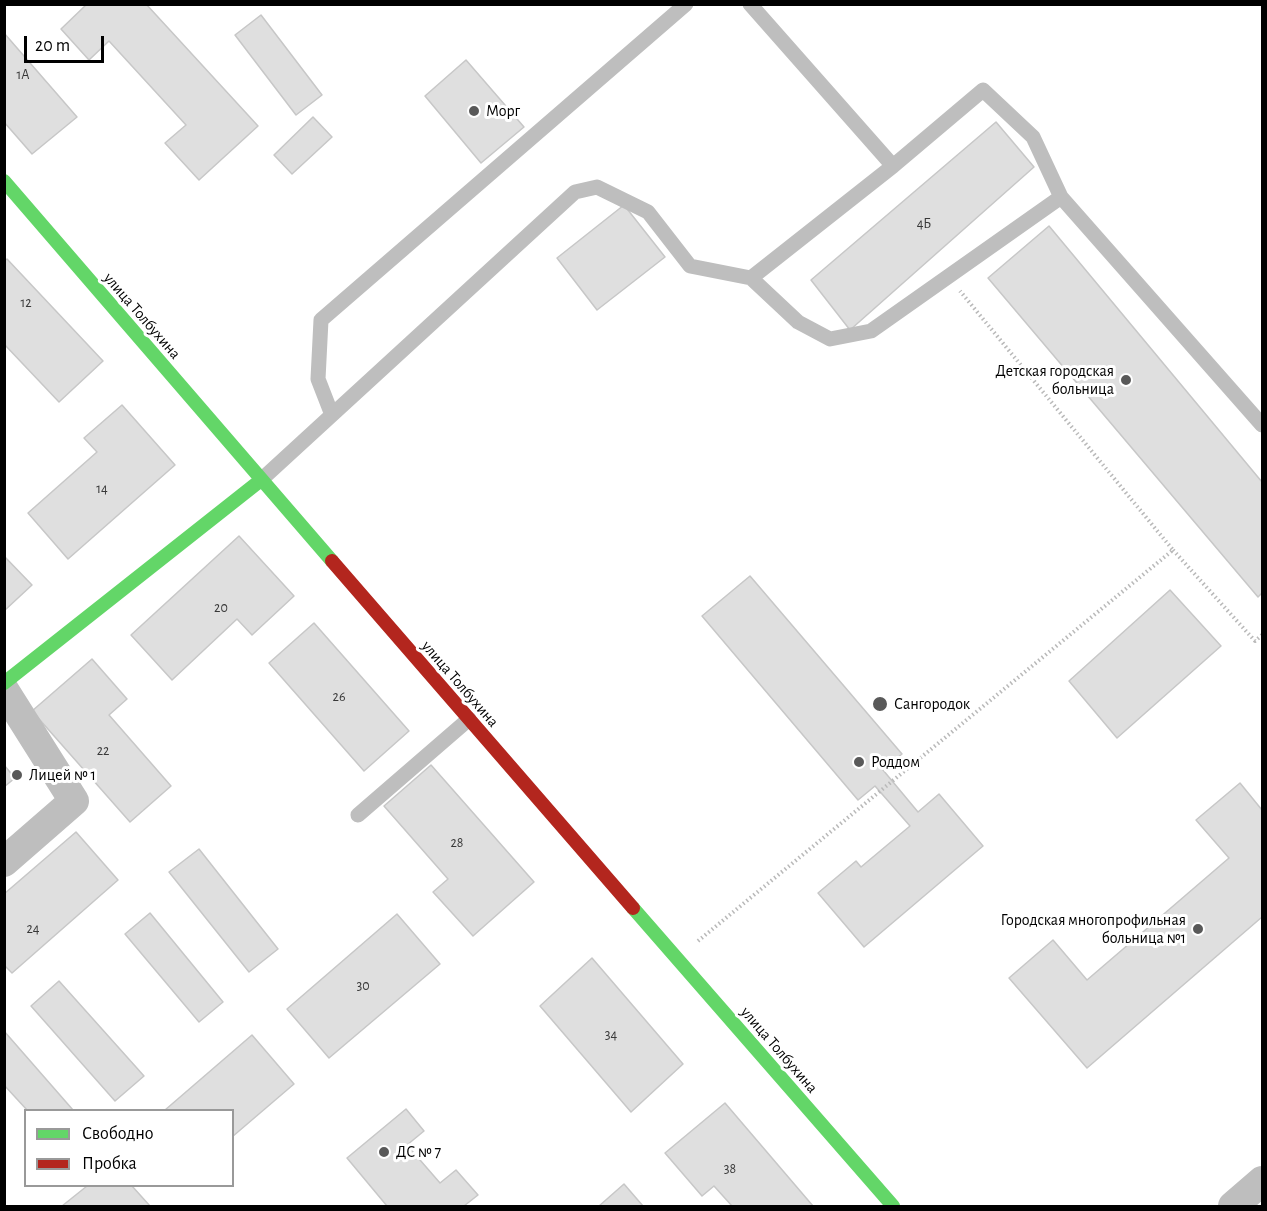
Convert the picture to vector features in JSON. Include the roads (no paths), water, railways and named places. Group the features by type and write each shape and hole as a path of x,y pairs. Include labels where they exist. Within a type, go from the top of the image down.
{"street":[{"name":"улица Толбухина","path":"4,181 893,1206"},
{"path":"4,683 261,480"},
{"path":"4,690 74,801 4,862"},
{"path":"1233,1206 1263,1181"}],"lane":[{"path":"332,415 318,379 321,320 686,4"},
{"path":"750,4 893,166"},
{"path":"751,278 893,166 983,90 1033,137 1061,197 1263,425"},
{"path":"261,480 575,192 597,187 648,212 690,266 751,278 798,322 830,339 871,331 1061,197"},
{"path":"358,815 469,719"}],"place":[{"name":"Морг","path":"474,111"},
{"name":"Детская городская больница","path":"1126,380"},
{"name":"Сангородок","path":"880,704"},
{"name":"Роддом","path":"859,762"},
{"name":"Лицей № 1","path":"17,775"},
{"name":"Городская многопрофильная больница №1","path":"1198,929"},
{"name":"ДС № 7","path":"384,1152"}]}
